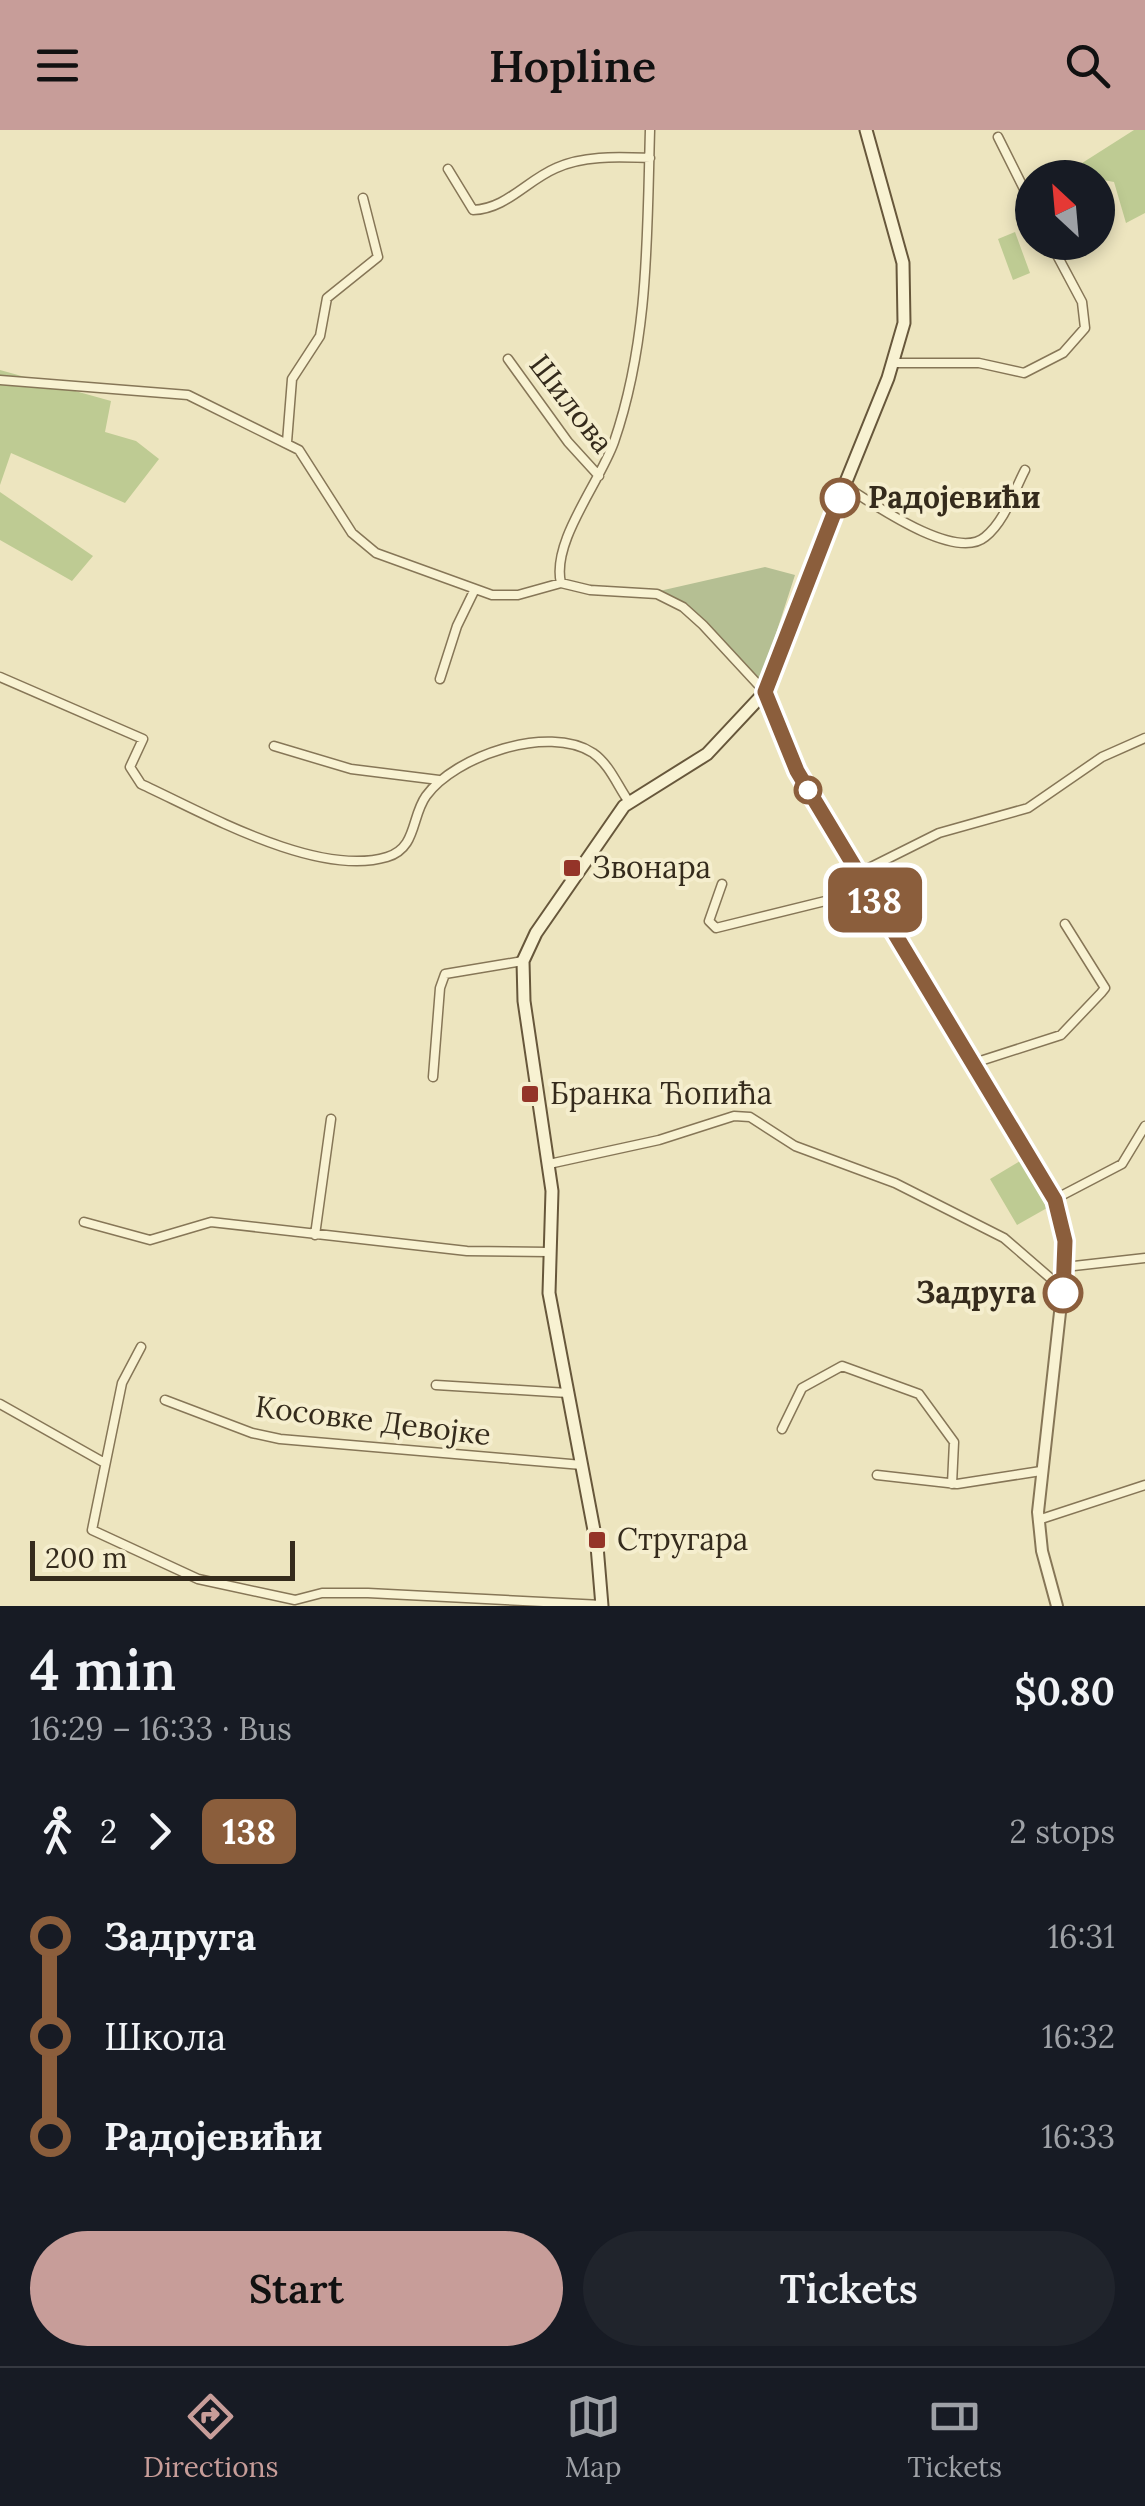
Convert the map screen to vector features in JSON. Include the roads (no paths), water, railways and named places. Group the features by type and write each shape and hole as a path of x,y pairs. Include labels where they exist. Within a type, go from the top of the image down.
{"main road":[{"path":"602,1606 582,1466 550,1300 549,1164 524,1001 523,962 536,933 629,802 707,754 765,692 893,363 905,315 905,276 866,130"}],"street":[{"path":"561,583 560,555 613,444 641,339 650,130"},
{"path":"998,136 1015,170"},
{"path":"448,169 473,210 492,209 540,176 571,162 650,158"},
{"path":"287,442 292,378 320,336 327,298 378,257 363,198"},
{"path":"893,363 975,363 1024,373 1063,353 1081,337 1085,321 1082,302 1060,260"},
{"name":"Шилова","path":"508,359 598,476"},
{"path":"0,380 98,391 185,394 287,442 307,460 365,546 476,589 511,596 561,583 590,590 642,590 666,598 703,625 765,692 789,756 1055,1200 1064,1233 1065,1267 1038,1520 1057,1606"},
{"path":"844,486 914,529 971,543 985,537 1000,520 1024,470"},
{"path":"440,679 457,626 476,589"},
{"path":"0,677 143,738 130,767 140,784 264,841 300,852 378,860 401,851 420,804 439,780 486,754 568,744 602,760 629,802"},
{"path":"859,873 939,833 1028,808 1102,756 1145,738"},
{"path":"274,746 351,769 439,780"},
{"path":"722,884 710,918 716,928 870,890"},
{"path":"974,1062 1062,1035 1101,994 1104,988 1065,924"},
{"path":"433,1077 440,988 446,974 523,962"},
{"path":"549,1164 659,1140 734,1116 750,1116 796,1146 894,1183 1004,1238 1063,1289"},
{"path":"314,1234 331,1119"},
{"path":"1055,1200 1122,1164 1145,1126"},
{"path":"84,1222 150,1240 212,1222 467,1251 549,1252"},
{"path":"1065,1267 1145,1258"},
{"path":"142,1347 122,1383 92,1530 198,1579 295,1600 322,1593 368,1593 602,1606"},
{"path":"782,1428 802,1388 842,1366 920,1394 954,1442 952,1484"},
{"path":"436,1385 568,1393"},
{"name":"Косовке Девојке","path":"164,1400 252,1434 280,1439 582,1466"},
{"path":"0,1404 103,1462"},
{"path":"877,1475 952,1484 998,1481 1042,1470"},
{"path":"1038,1520 1145,1485"},
{"path":"365,1606 368,1593"}],"place":[{"name":"Радојевићи","path":"840,498"},
{"name":"Звонара","path":"572,868"},
{"name":"Бранка Ћопића","path":"530,1094"},
{"name":"Задруга","path":"1063,1293"},
{"name":"Стругара","path":"597,1540"}]}
